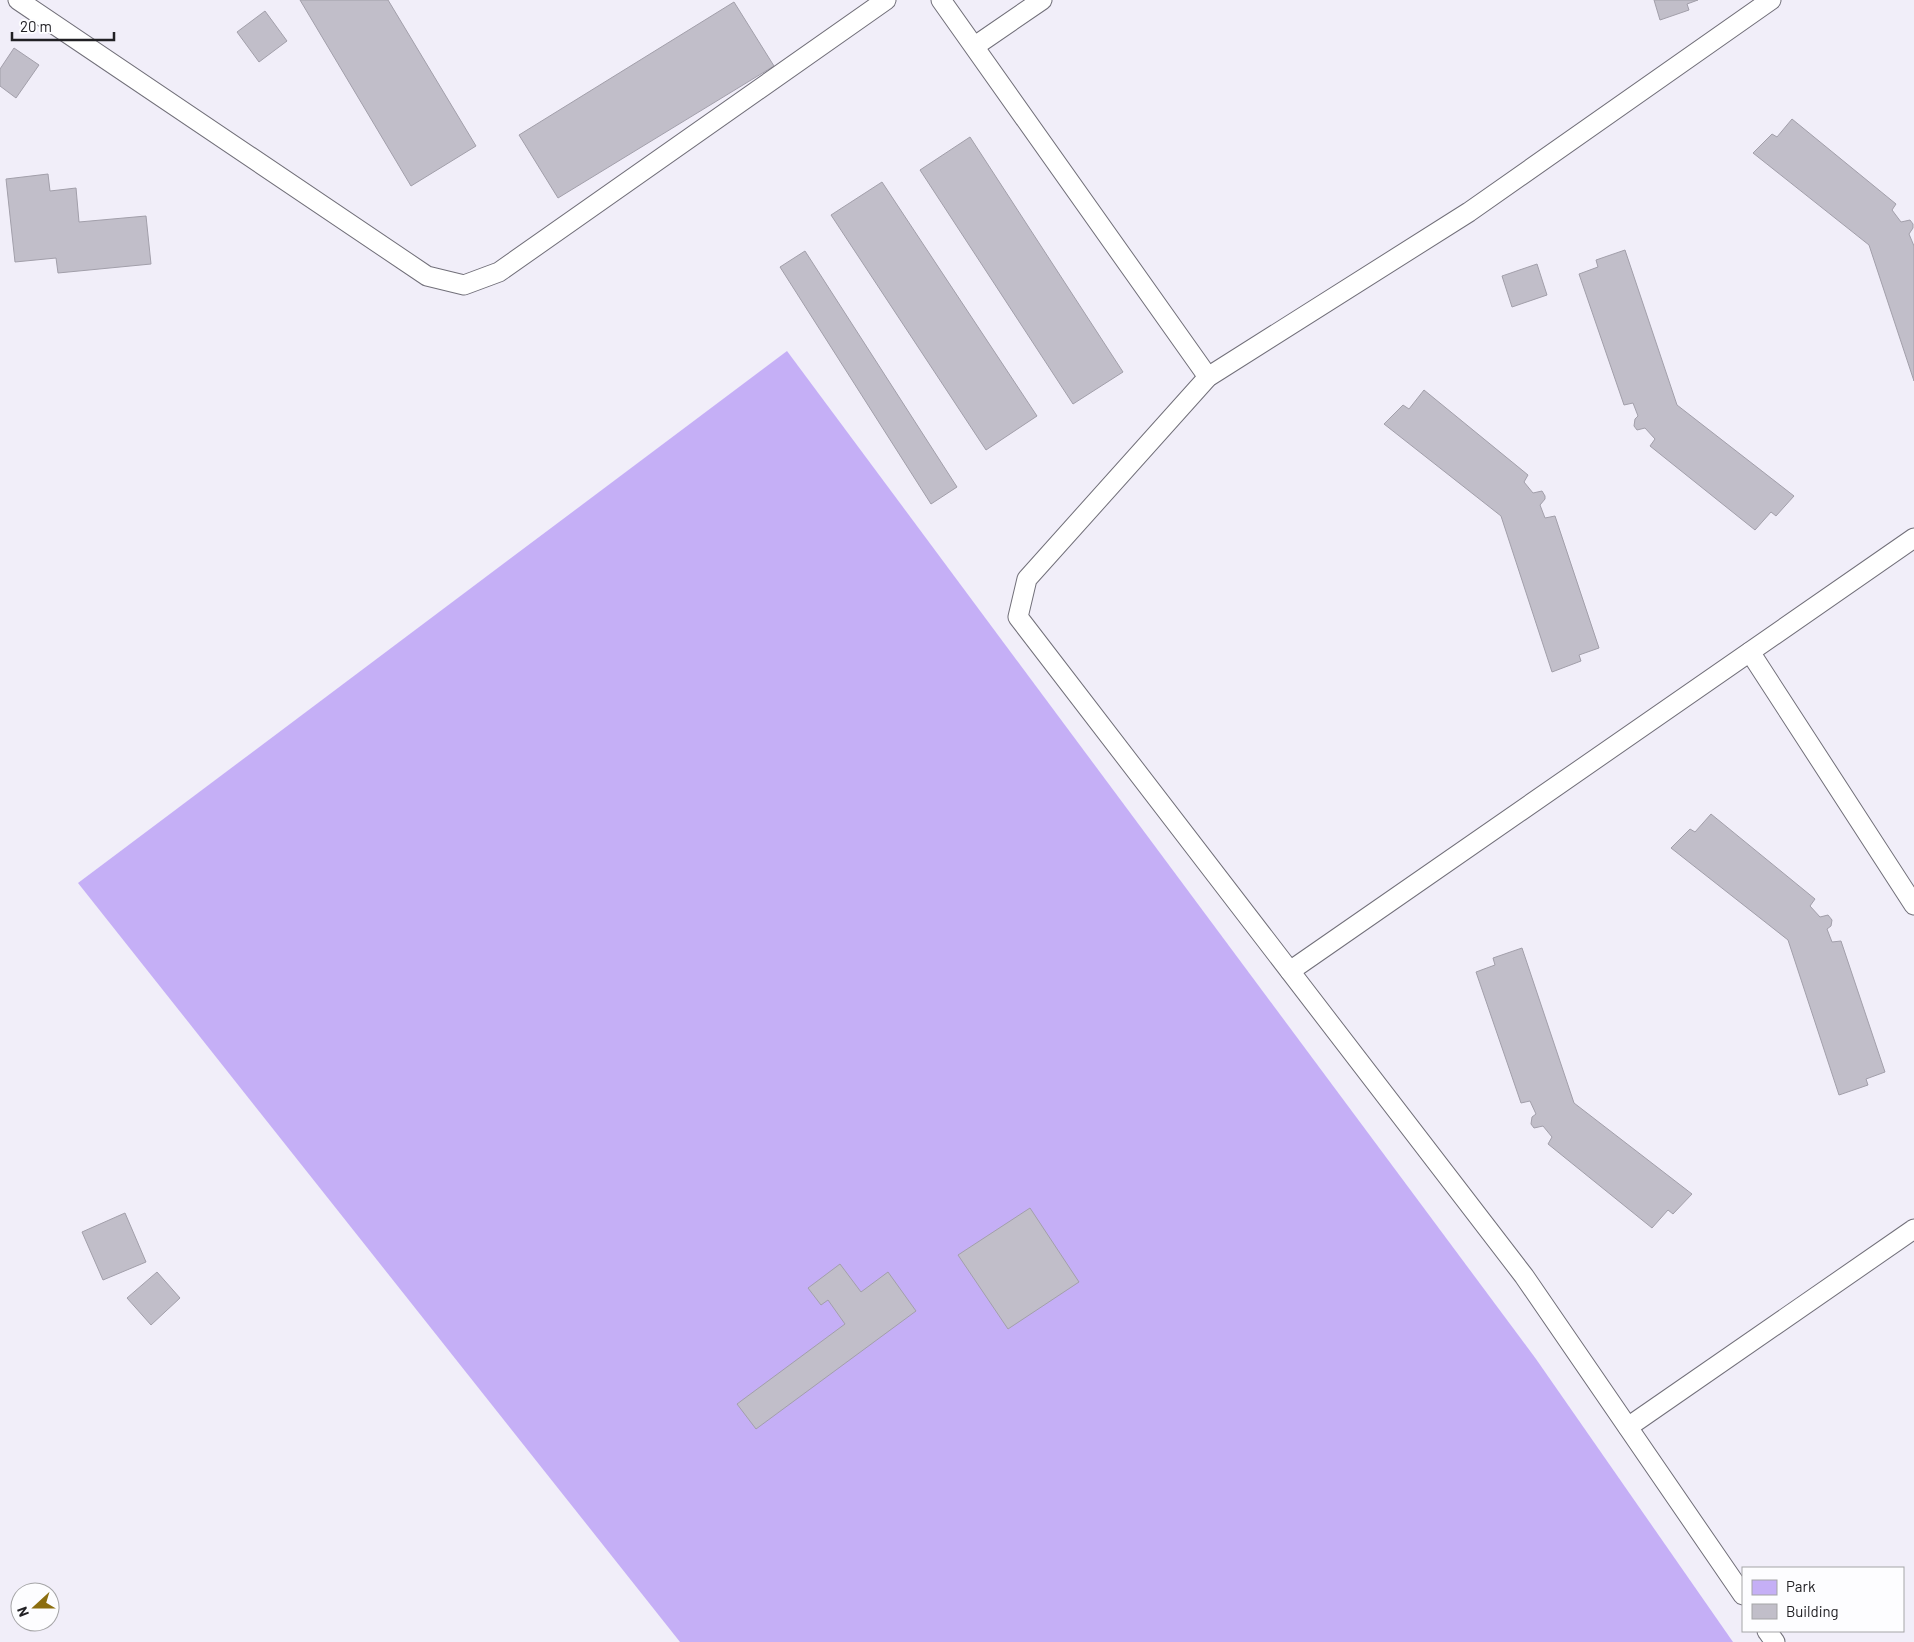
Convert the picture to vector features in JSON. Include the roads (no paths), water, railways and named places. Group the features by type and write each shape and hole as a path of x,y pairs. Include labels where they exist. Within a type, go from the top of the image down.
{"lane":[{"path":"18,0 427,276 464,285 499,272 886,0"},
{"path":"941,0 1208,377"},
{"path":"975,46 1042,0"},
{"path":"1742,1594 1524,1276 1018,617 1027,579 1208,377 1469,212 1771,0"},
{"path":"1290,971 1914,538"},
{"path":"1750,652 1914,905"},
{"path":"1628,1427 1914,1229"}]}
